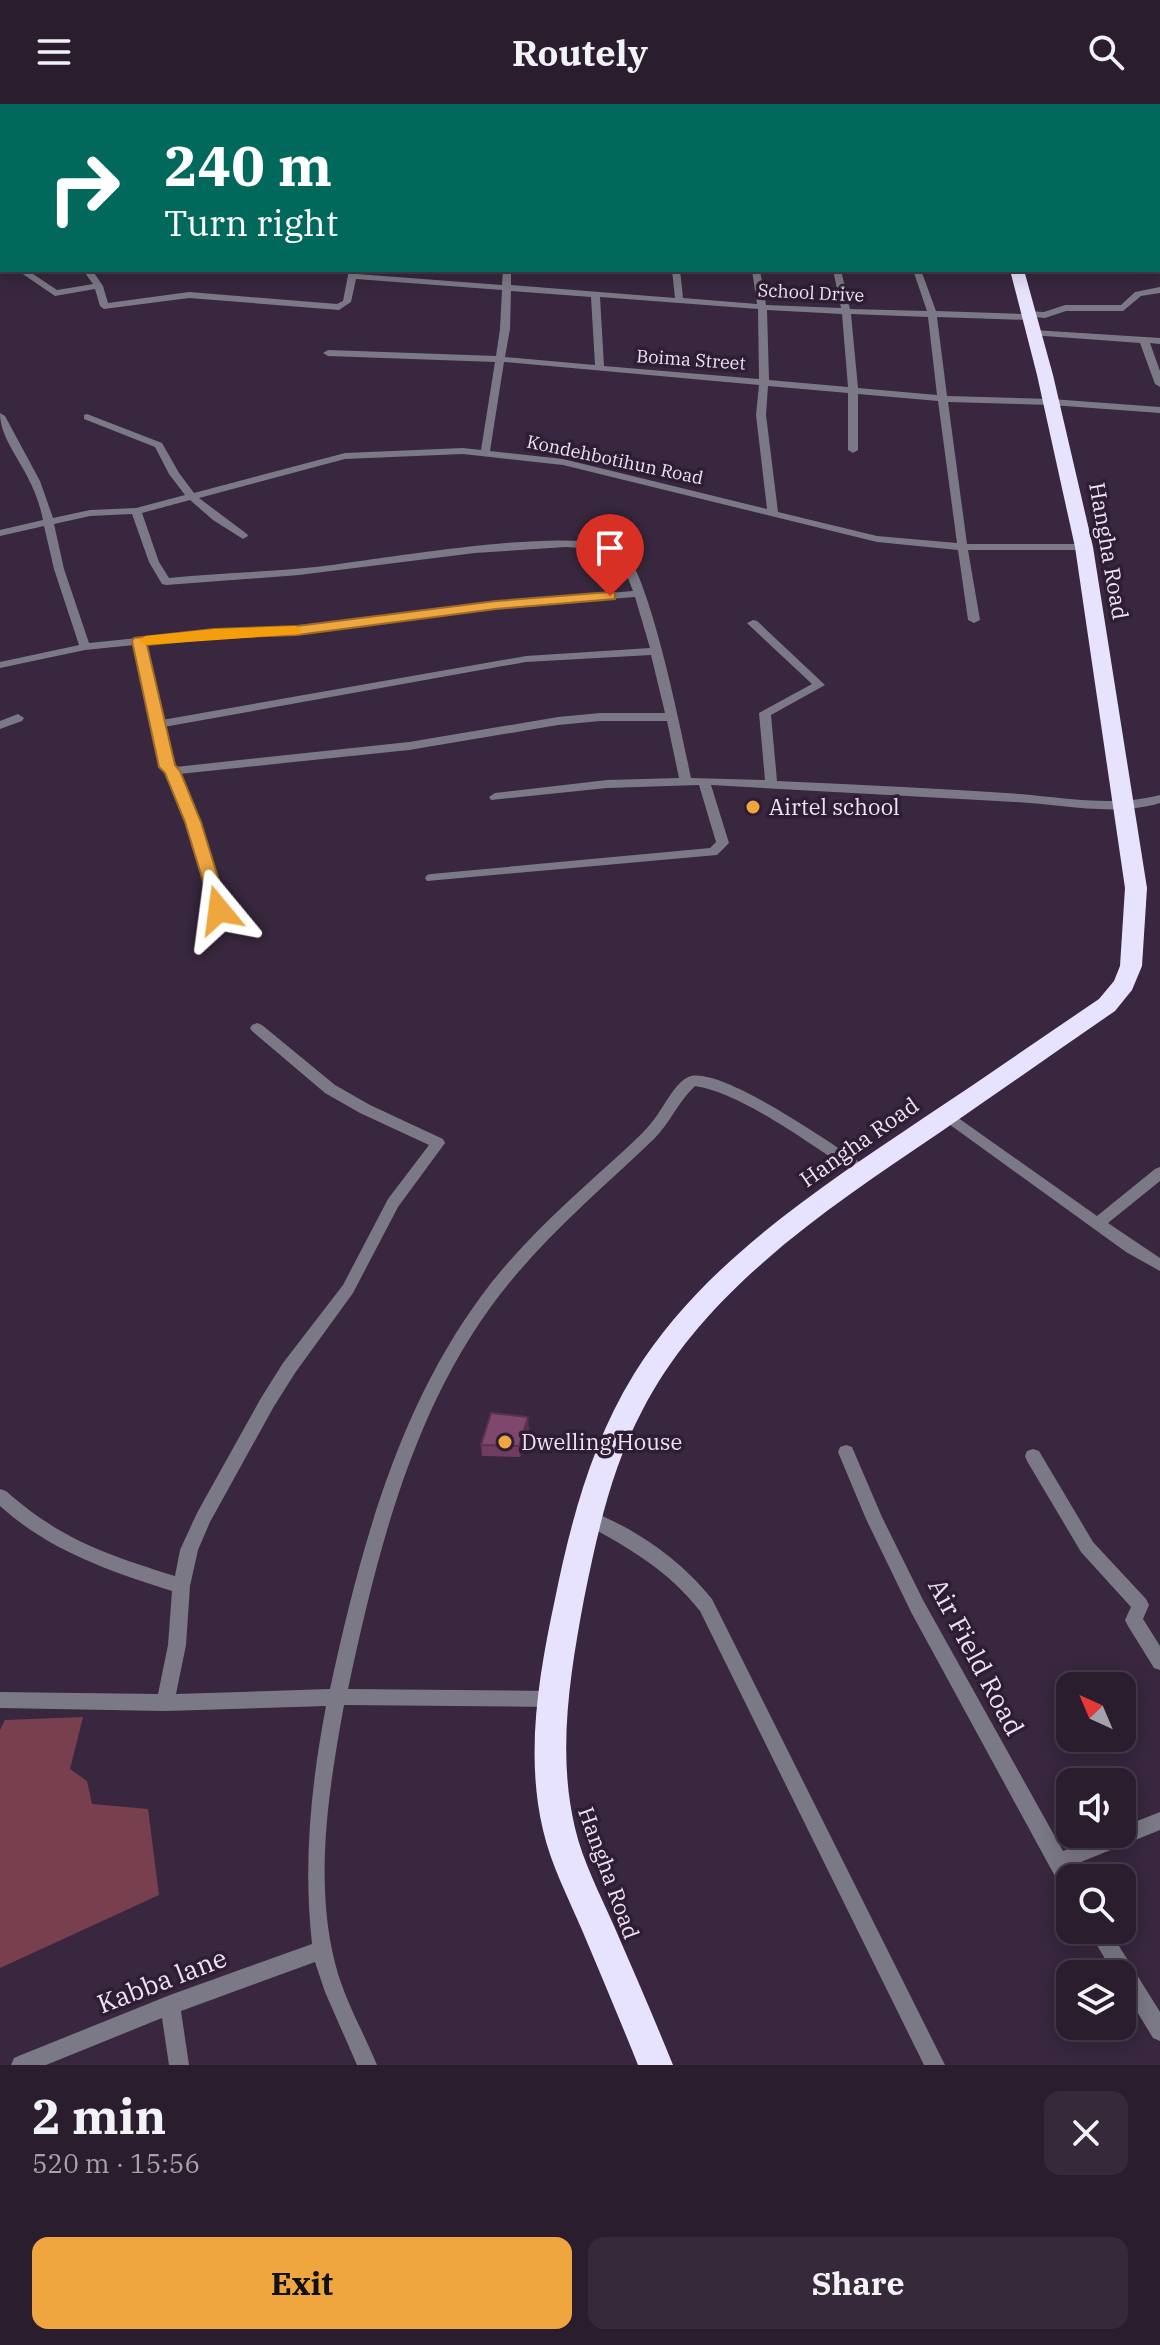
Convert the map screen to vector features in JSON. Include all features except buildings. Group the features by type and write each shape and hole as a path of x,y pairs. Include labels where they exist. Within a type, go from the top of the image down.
{"highway":[{"name":"Hangha Road","path":"656,2065 576,1877 557,1821 552,1770 552,1699 587,1517 620,1427 646,1379 681,1331 795,1221 862,1171 1107,1005 1124,984 1131,966 1136,888 1084,547 1018,272"}],"street":[{"path":"24,272 55,293 99,286"},
{"path":"88,272 99,286 104,306 111,307 189,295 339,307 347,302 353,273"},
{"path":"485,453 500,359 507,272"},
{"path":"676,272 679,298"},
{"path":"756,272 762,307 764,382 761,415 773,515"},
{"path":"837,272 846,311 855,391 853,450"},
{"path":"918,272 932,314 945,399 953,485 974,620"},
{"name":"School Drive","path":"353,273 762,307 1030,321"},
{"path":"1030,321 1065,308 1123,308 1138,294 1160,290"},
{"path":"595,293 600,369"},
{"path":"1030,321 1160,341"},
{"path":"1144,340 1160,384"},
{"name":"Boima Street","path":"328,353 500,359 945,399 1051,402 1160,410"},
{"path":"0,416 35,481 49,522 63,583 85,647"},
{"path":"87,417 159,445 170,470 190,497 243,536"},
{"name":"Kondehbotihun Road","path":"0,533 90,513 136,511 345,456 485,453 563,462 877,539 964,547 1084,547"},
{"path":"136,511 151,554 166,582 318,570 486,549 597,545 621,555 638,594 656,651 686,781"},
{"path":"0,665 85,647 214,633 297,631 496,605 638,594"},
{"path":"753,623 819,685 765,713 766,758 771,785"},
{"path":"139,641 167,767 172,771 197,835 219,910"},
{"path":"159,724 526,659 656,651"},
{"path":"172,771 409,746 572,720 670,717"},
{"path":"0,725 18,718"},
{"path":"495,797 607,784 704,781 1020,798 1092,805 1160,799"},
{"path":"431,878 713,852 723,843 704,781"},
{"path":"165,1703 177,1645 181,1586 189,1550 203,1518 289,1368 348,1289 393,1203 438,1143 330,1089 257,1028"},
{"path":"367,2065 322,1950 318,1862 321,1807 336,1697 383,1509 436,1379 470,1324 521,1254 589,1187 656,1129 692,1081 709,1082 796,1129 862,1171"},
{"path":"947,1115 1097,1224 1160,1265"},
{"path":"1097,1224 1160,1173"},
{"name":"Air Field Road","path":"846,1452 874,1519 917,1606 1058,1862"},
{"path":"1033,1456 1087,1547 1140,1605 1134,1620 1160,1662"},
{"path":"0,1496 31,1525 58,1543 181,1586"},
{"path":"587,1517 668,1565 691,1583 706,1605 935,2065"},
{"path":"0,1700 165,1703 336,1697 552,1699"},
{"path":"1058,1862 1160,1821"},
{"path":"1107,1944 1160,2031"},
{"name":"Kabba lane","path":"21,2065 170,2005 322,1950"},
{"path":"170,2005 179,2065"}],"shaded area":[{"path":"83,1717 70,1769 87,1781 92,1804 148,1809 159,1895 0,1968 0,1730 5,1720"}],"slow traffic":[{"path":"146,640 214,633 296,631"}],"place":[{"name":"Airtel school","path":"753,807"},
{"name":"Dwelling House","path":"505,1442"}],"route":[{"path":"219,910 193,822 172,771 167,767 139,641 214,633 297,631 496,605 610,596"}]}
